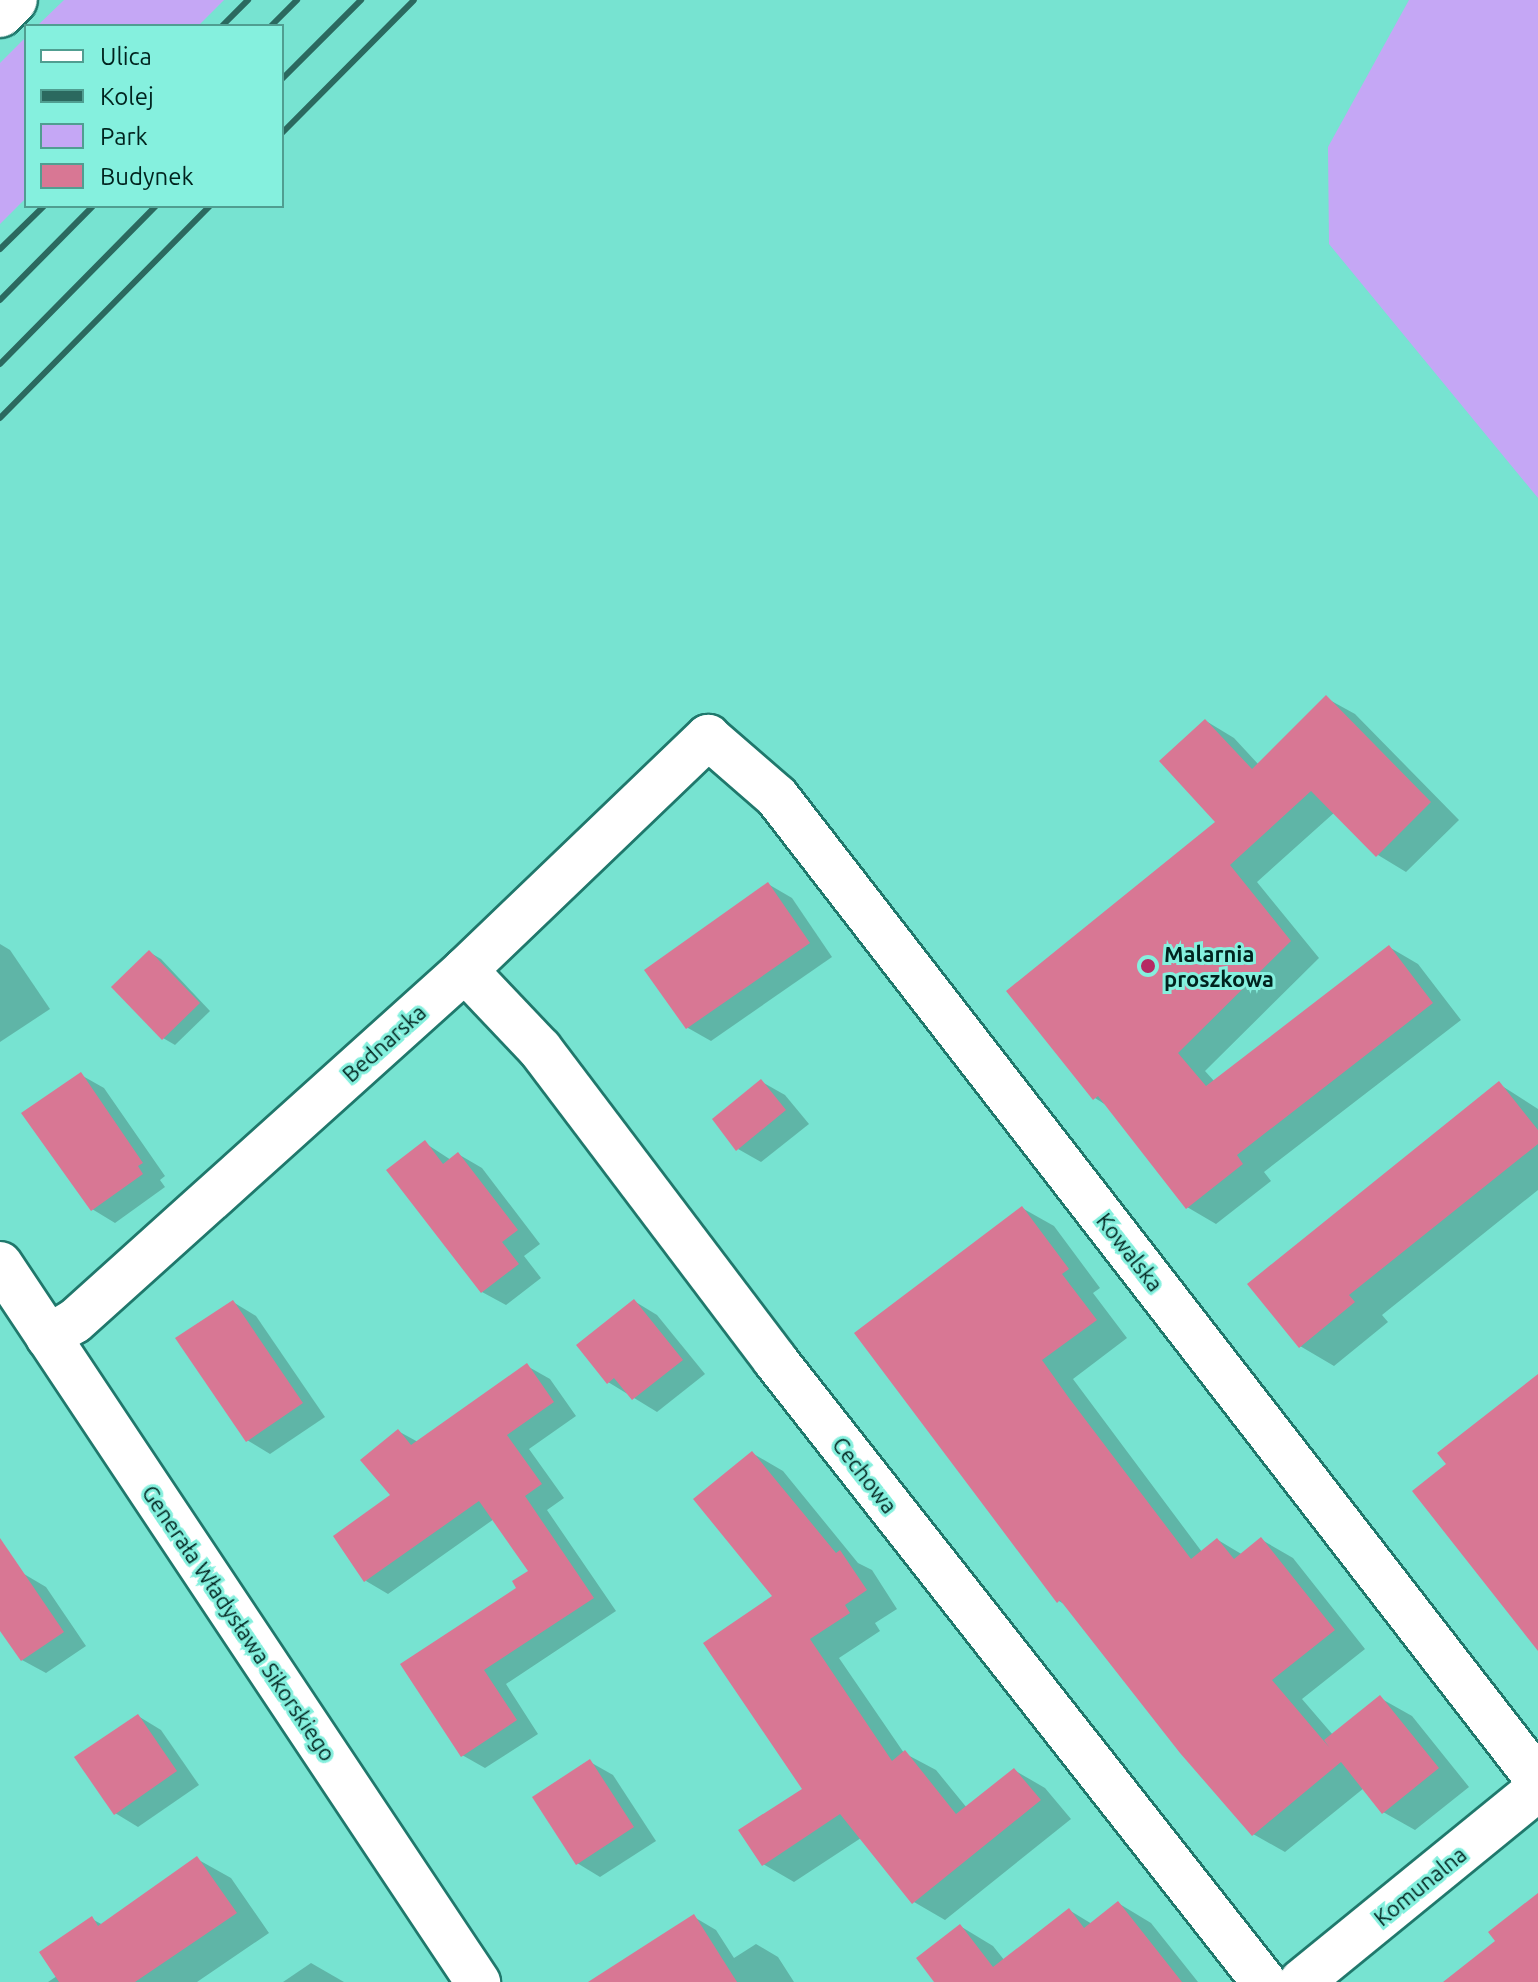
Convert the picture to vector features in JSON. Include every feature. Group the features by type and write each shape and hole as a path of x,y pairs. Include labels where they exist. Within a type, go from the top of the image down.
{"street":[{"path":"0,15 15,0"},
{"name":"Bednarska","path":"48,1337 75,1321 465,970 708,737"},
{"name":"Kowalska","path":"708,737 777,797 1538,1780"},
{"name":"Cechowa","path":"465,970 540,1049 775,1360 1264,1982"},
{"name":"Generała Władysława Sikorskiego","path":"0,1264 478,1982"},
{"name":"Komunalna","path":"1301,1982 1538,1789"}],"green space":[{"path":"64,0 224,0 200,24 39,24"},
{"path":"1409,0 1538,0 1538,498 1329,244 1328,147"},
{"path":"24,39 24,200 0,224 0,63"}],"building":[{"path":"1326,695 1431,802 1376,857 1311,791 1230,865 1291,941 1178,1053 1206,1086 1389,945 1433,1003 1237,1155 1243,1164 1186,1209 1098,1096 1093,1100 1006,991 1215,822 1159,761 1205,719 1252,769"},
{"path":"768,882 810,943 686,1029 644,970"},
{"path":"149,950 200,1003 162,1040 111,987"},
{"path":"81,1072 143,1163 138,1166 143,1174 91,1211 21,1113"},
{"path":"761,1079 786,1110 736,1151 712,1119"},
{"path":"1499,1081 1538,1130 1538,1144 1349,1295 1355,1302 1299,1348 1247,1284"},
{"path":"425,1140 443,1164 458,1152 518,1230 502,1242 519,1264 481,1293 386,1170"},
{"path":"1022,1206 1069,1269 1062,1274 1097,1320 1042,1360 1069,1398 1191,1559 1217,1538 1234,1559 1261,1537 1335,1630 1272,1680 1329,1747 1324,1740 1380,1695 1439,1768 1382,1814 1341,1762 1252,1836 1180,1753 1060,1600 1057,1603 854,1333"},
{"path":"634,1299 683,1360 632,1400 614,1378 607,1384 576,1345"},
{"path":"233,1300 303,1403 246,1442 175,1338"},
{"path":"527,1363 554,1402 507,1435 542,1484 525,1496 594,1598 484,1670 517,1720 461,1757 400,1664 516,1588 512,1581 528,1571 479,1501 364,1582 333,1536 390,1495 360,1460 398,1429 411,1445"},
{"path":"1538,1374 1538,1651 1412,1491 1446,1464 1437,1453"},
{"path":"752,1451 836,1553 840,1550 867,1590 845,1605 850,1613 810,1639 892,1761 905,1750 956,1814 1014,1768 1041,1800 912,1904 840,1814 762,1866 738,1830 802,1789 703,1643 772,1596 693,1499"},
{"path":"0,1538 64,1632 21,1661 0,1631"},
{"path":"138,1714 177,1771 114,1815 74,1757"},
{"path":"590,1759 634,1827 576,1865 532,1797"},
{"path":"197,1856 237,1913 135,1982 59,1982 39,1952 92,1916 98,1926"},
{"path":"1538,1893 1538,1982 1443,1982 1495,1941 1488,1932"},
{"path":"1118,1901 1182,1982 934,1982 916,1958 960,1924 993,1967 1069,1908 1084,1928"},
{"path":"694,1914 737,1982 588,1982 658,1937"}],"railway":[{"path":"224,24 248,0"},
{"path":"273,24 297,0"},
{"path":"284,77 361,0"},
{"path":"284,131 414,0"},
{"path":"0,249 42,208"},
{"path":"0,300 91,208"},
{"path":"0,364 154,208"},
{"path":"0,418 208,208"}],"place":[{"name":"Malarnia proszkowa","path":"1148,966"}]}
